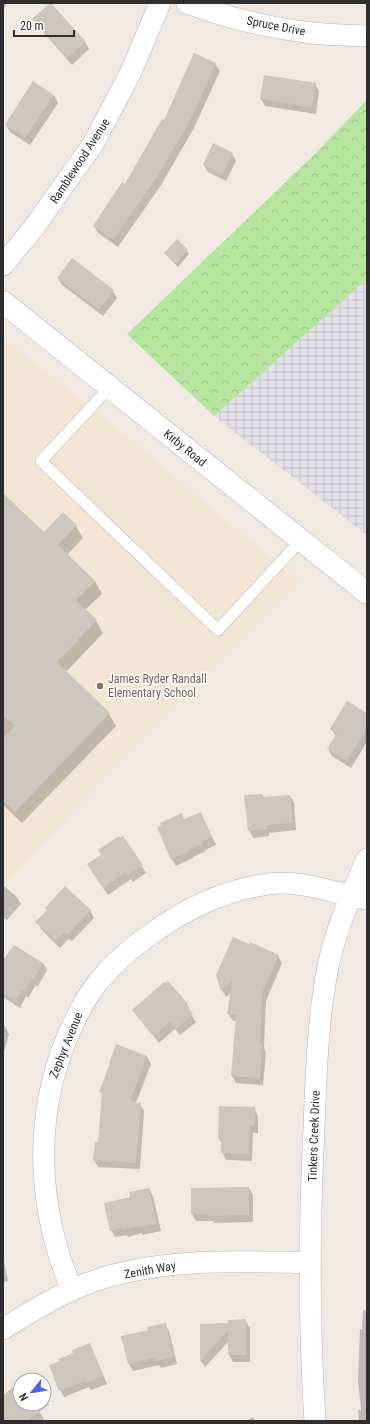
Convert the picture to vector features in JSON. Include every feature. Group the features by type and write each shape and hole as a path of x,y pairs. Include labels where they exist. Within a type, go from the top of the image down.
{"main road":[{"name":"Kirby Road","path":"8,311 109,388 367,594"}],"street":[{"name":"Ramblewood Avenue","path":"3,265 32,230 93,144 131,72 160,3"},
{"name":"Spruce Drive","path":"187,3 259,24 312,33 367,36"},
{"name":"Tinkers Creek Drive","path":"314,1421 309,1262 315,1099 320,1023 327,971 358,897 367,859"},
{"name":"Zephyr Avenue","path":"72,1290 62,1267 54,1237 44,1176 43,1137 48,1097 60,1054 82,1005 95,986 111,967 136,945 179,915 223,895 270,884 290,883 358,897"},
{"name":"Zenith Way","path":"3,1330 34,1310 72,1290 101,1279 131,1272 166,1266 212,1262 309,1262"}],"lane":[{"path":"109,388 42,461 218,630 301,540"}],"shaded area":[{"path":"367,276 367,535 214,416"},
{"name":"James Ryder Randall Elementary School","path":"3,338 116,427 300,583 94,789 3,887"}],"green space":[{"path":"367,100 367,279 214,416 127,334 313,156"}],"building":[{"path":"50,3 86,42 67,58 32,19"},
{"path":"194,53 216,63 190,121 157,177 113,240 93,226 122,182 125,184 162,119 164,120"},
{"path":"264,75 316,83 312,107 260,99"},
{"path":"33,81 54,95 25,138 5,125"},
{"path":"213,143 233,153 222,175 203,165"},
{"path":"177,239 188,250 175,264 164,253"},
{"path":"72,258 114,290 99,310 57,278"},
{"path":"3,493 44,532 63,512 77,525 58,545 95,581 76,600 97,620 57,662 110,713 15,812 3,800 3,738 15,726 3,715"},
{"path":"347,701 367,713 367,728 347,761 327,749 337,733 330,729"},
{"path":"262,794 263,797 290,795 293,823 266,825 266,829 248,831 244,795"},
{"path":"201,812 212,837 189,850 190,851 171,860 157,827 161,825 160,823 182,813 184,819"},
{"path":"119,836 120,838 123,836 143,865 128,875 126,872 103,888 87,864 101,855 98,850"},
{"path":"65,886 91,910 68,934 64,932 56,941 35,922 47,910 45,908"},
{"path":"233,937 249,944 250,942 279,955 262,993 260,1078 231,1076 236,1015 227,1014 232,981 221,991 216,975"},
{"path":"14,945 43,963 34,979 32,978 24,991 22,990 15,1001 3,993 3,960"},
{"path":"168,981 188,1004 186,1006 193,1014 176,1029 170,1022 154,1036 132,1010 164,982 166,983"},
{"path":"116,1044 147,1056 130,1101 141,1103 136,1163 93,1160 95,1142 98,1142 102,1092 99,1092"},
{"path":"219,1106 255,1107 254,1126 250,1126 249,1154 221,1153 221,1139 218,1139"},
{"path":"249,1187 249,1215 209,1216 209,1214 191,1214 191,1188"},
{"path":"149,1188 157,1224 110,1231 104,1203 130,1197 129,1192"},
{"path":"246,1319 246,1355 228,1355 228,1331 200,1361 200,1324 228,1323 228,1320"},
{"path":"166,1323 173,1357 156,1361 155,1358 128,1364 121,1336 148,1330 147,1327"},
{"path":"90,1343 103,1376 59,1391 49,1365 60,1361 59,1359 73,1353 72,1350"},
{"path":"12,1388 12,1412 39,1412 27,1421 3,1421 3,1395"}],"place":[{"name":"James Ryder Randall Elementary School","path":"100,686"}]}
